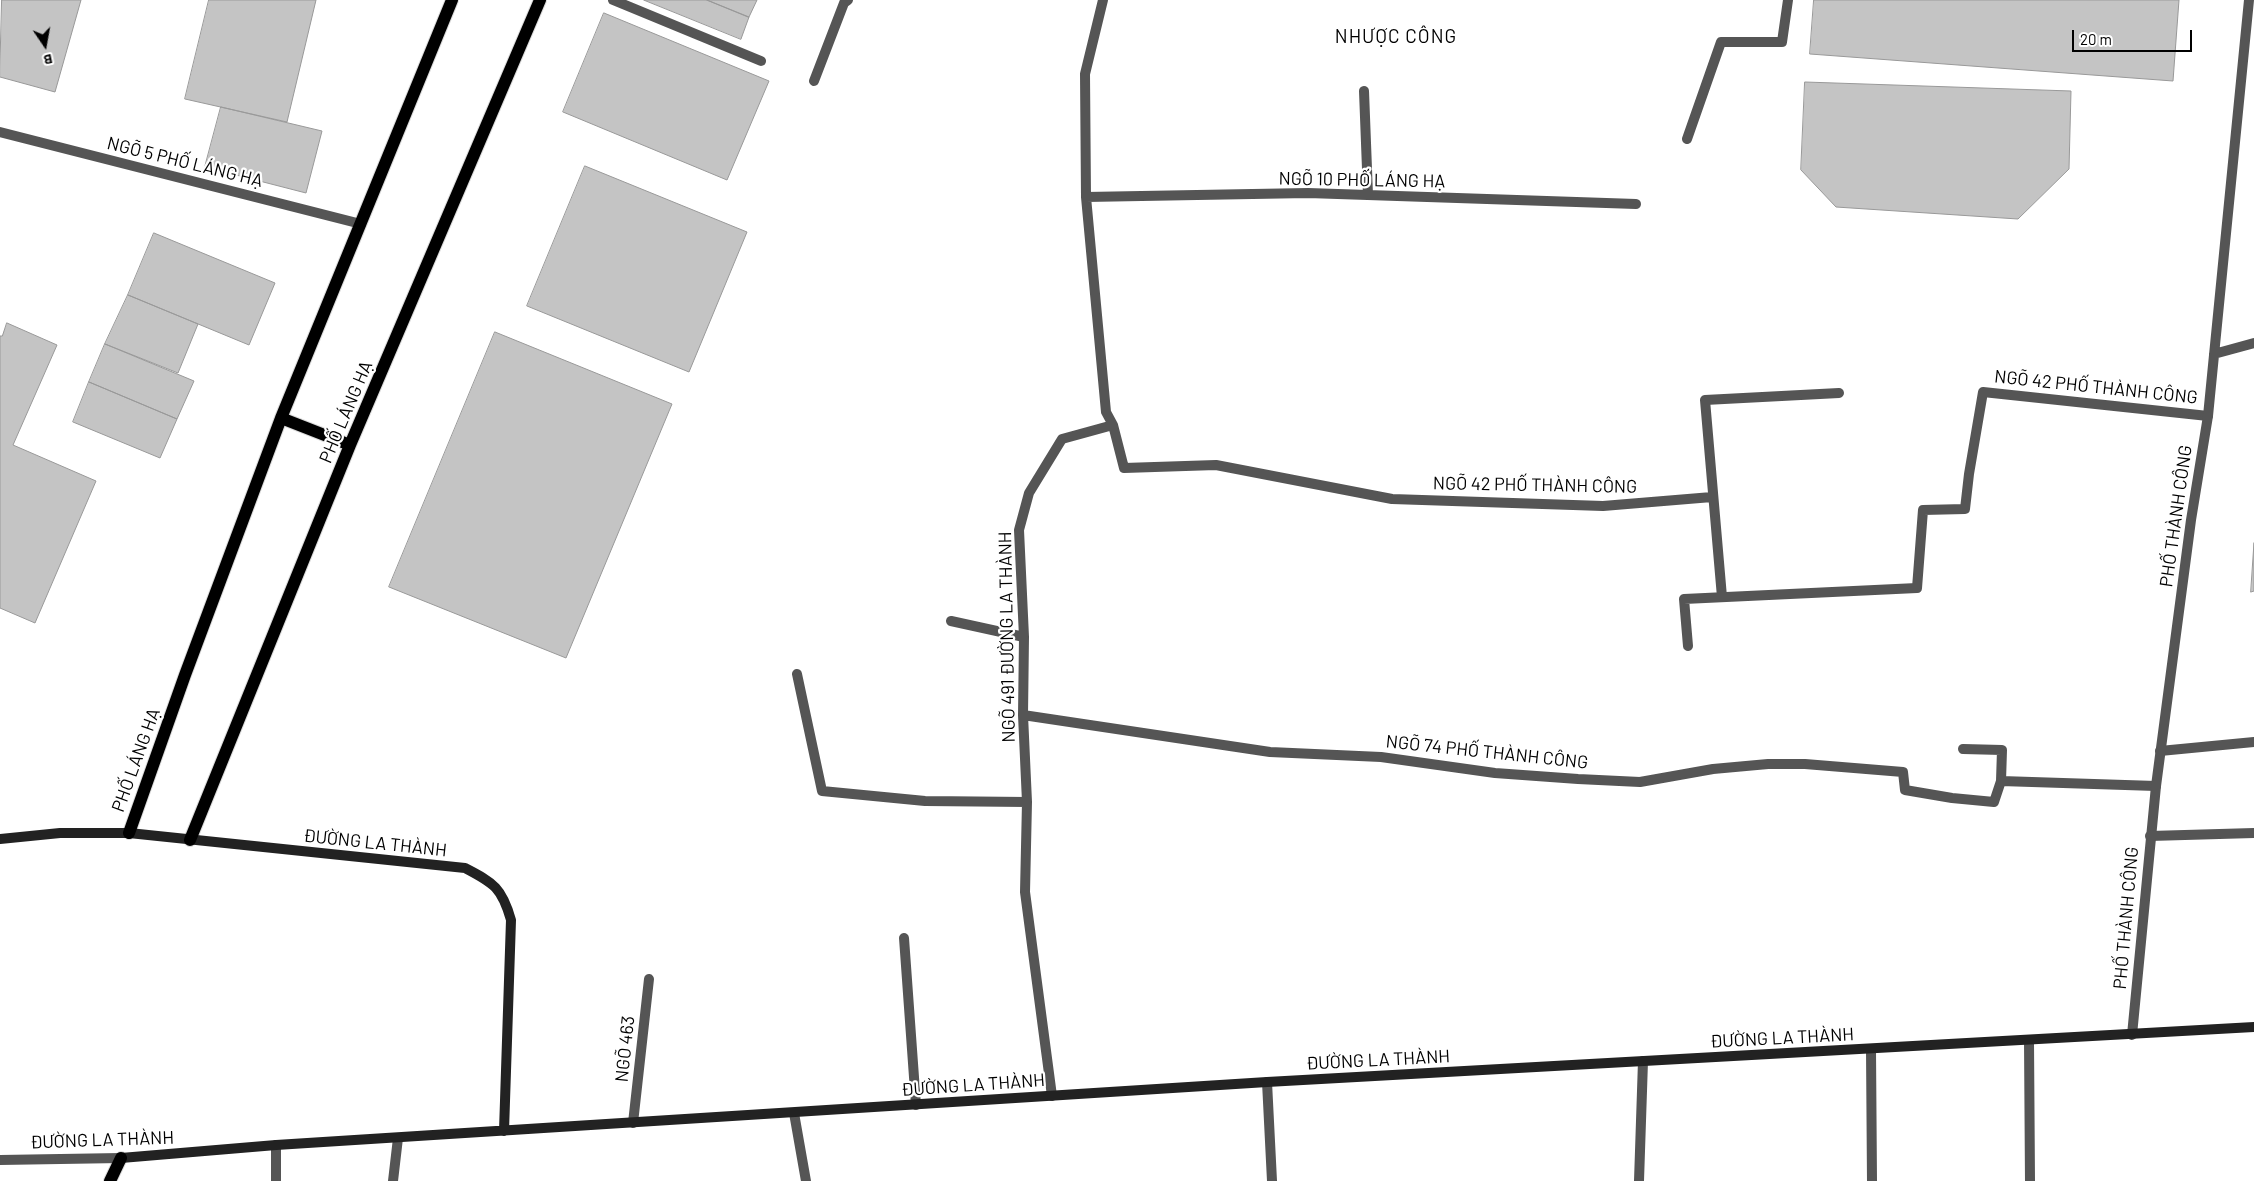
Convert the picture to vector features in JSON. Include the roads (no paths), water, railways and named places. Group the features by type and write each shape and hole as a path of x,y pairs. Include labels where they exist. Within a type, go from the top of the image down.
{"main road":[{"name":"PHỐ LÁNG HẠ","path":"129,833 185,675 281,418 452,0"},
{"name":"PHỐ LÁNG HẠ","path":"190,840 350,445 540,0"},
{"path":"281,418 350,445"},
{"name":"ĐƯỜNG LA THÀNH","path":"0,839 60,833 129,833 465,868 486,879 504,897 511,920 504,1131"},
{"name":"ĐƯỜNG LA THÀNH","path":"121,1158 276,1145 1267,1082 2132,1036 2254,1027"},
{"path":"110,1181 121,1158"}],"street":[{"path":"614,0 761,61"},
{"path":"814,81 844,3 848,0"},
{"path":"1103,0 1085,74 1086,197 1106,412 1113,425"},
{"path":"1687,139 1721,42 1782,42 1788,0"},
{"name":"PHỐ THÀNH CÔNG","path":"2132,1036 2150,836 2160,751 2191,520 2208,416 2249,0"},
{"path":"1364,91 1368,195"},
{"name":"NGÕ 5 PHỐ LÁNG HẠ","path":"0,132 361,224"},
{"name":"NGÕ 10 PHỐ LÁNG HẠ","path":"1086,197 1308,193 1636,204"},
{"path":"2214,354 2254,343"},
{"name":"NGÕ 42 PHỐ THÀNH CÔNG","path":"1722,596 1917,588 1923,510 1965,509 1968,474 1983,392 2208,416"},
{"path":"1688,646 1684,599 1722,596 1705,400 1839,393"},
{"name":"NGÕ 42 PHỐ THÀNH CÔNG","path":"1113,425 1124,468 1216,465 1392,499 1604,506 1712,497"},
{"name":"NGÕ 491 ĐƯỜNG LA THÀNH","path":"1052,1096 1025,892 1027,802 1023,715 1024,637 1019,530 1030,493 1062,439 1113,425"},
{"path":"951,621 1024,637"},
{"path":"797,674 822,790 925,800 1027,802"},
{"name":"NGÕ 74 PHỐ THÀNH CÔNG","path":"1023,715 1270,752 1381,757 1495,773 1578,779 1640,782 1713,770 1768,764 1805,764 1903,772 1905,790 1952,798 1994,802 2001,781"},
{"path":"2160,751 2254,742"},
{"path":"1964,749 2002,750 2001,781 2156,786"},
{"path":"2150,836 2254,833"},
{"path":"904,938 916,1105"},
{"name":"NGÕ 463","path":"634,1123 649,979"},
{"path":"2029,1041 2030,1181"},
{"path":"1871,1050 1872,1181"},
{"path":"1639,1181 1644,1062"},
{"path":"1267,1082 1272,1181"},
{"path":"794,1113 806,1181"},
{"path":"393,1181 398,1138"},
{"path":"276,1145 276,1181"},
{"name":"ĐƯỜNG LA THÀNH","path":"0,1160 121,1158"}],"district":[{"name":"NHƯỢC CÔNG","path":"1396,37"}]}
